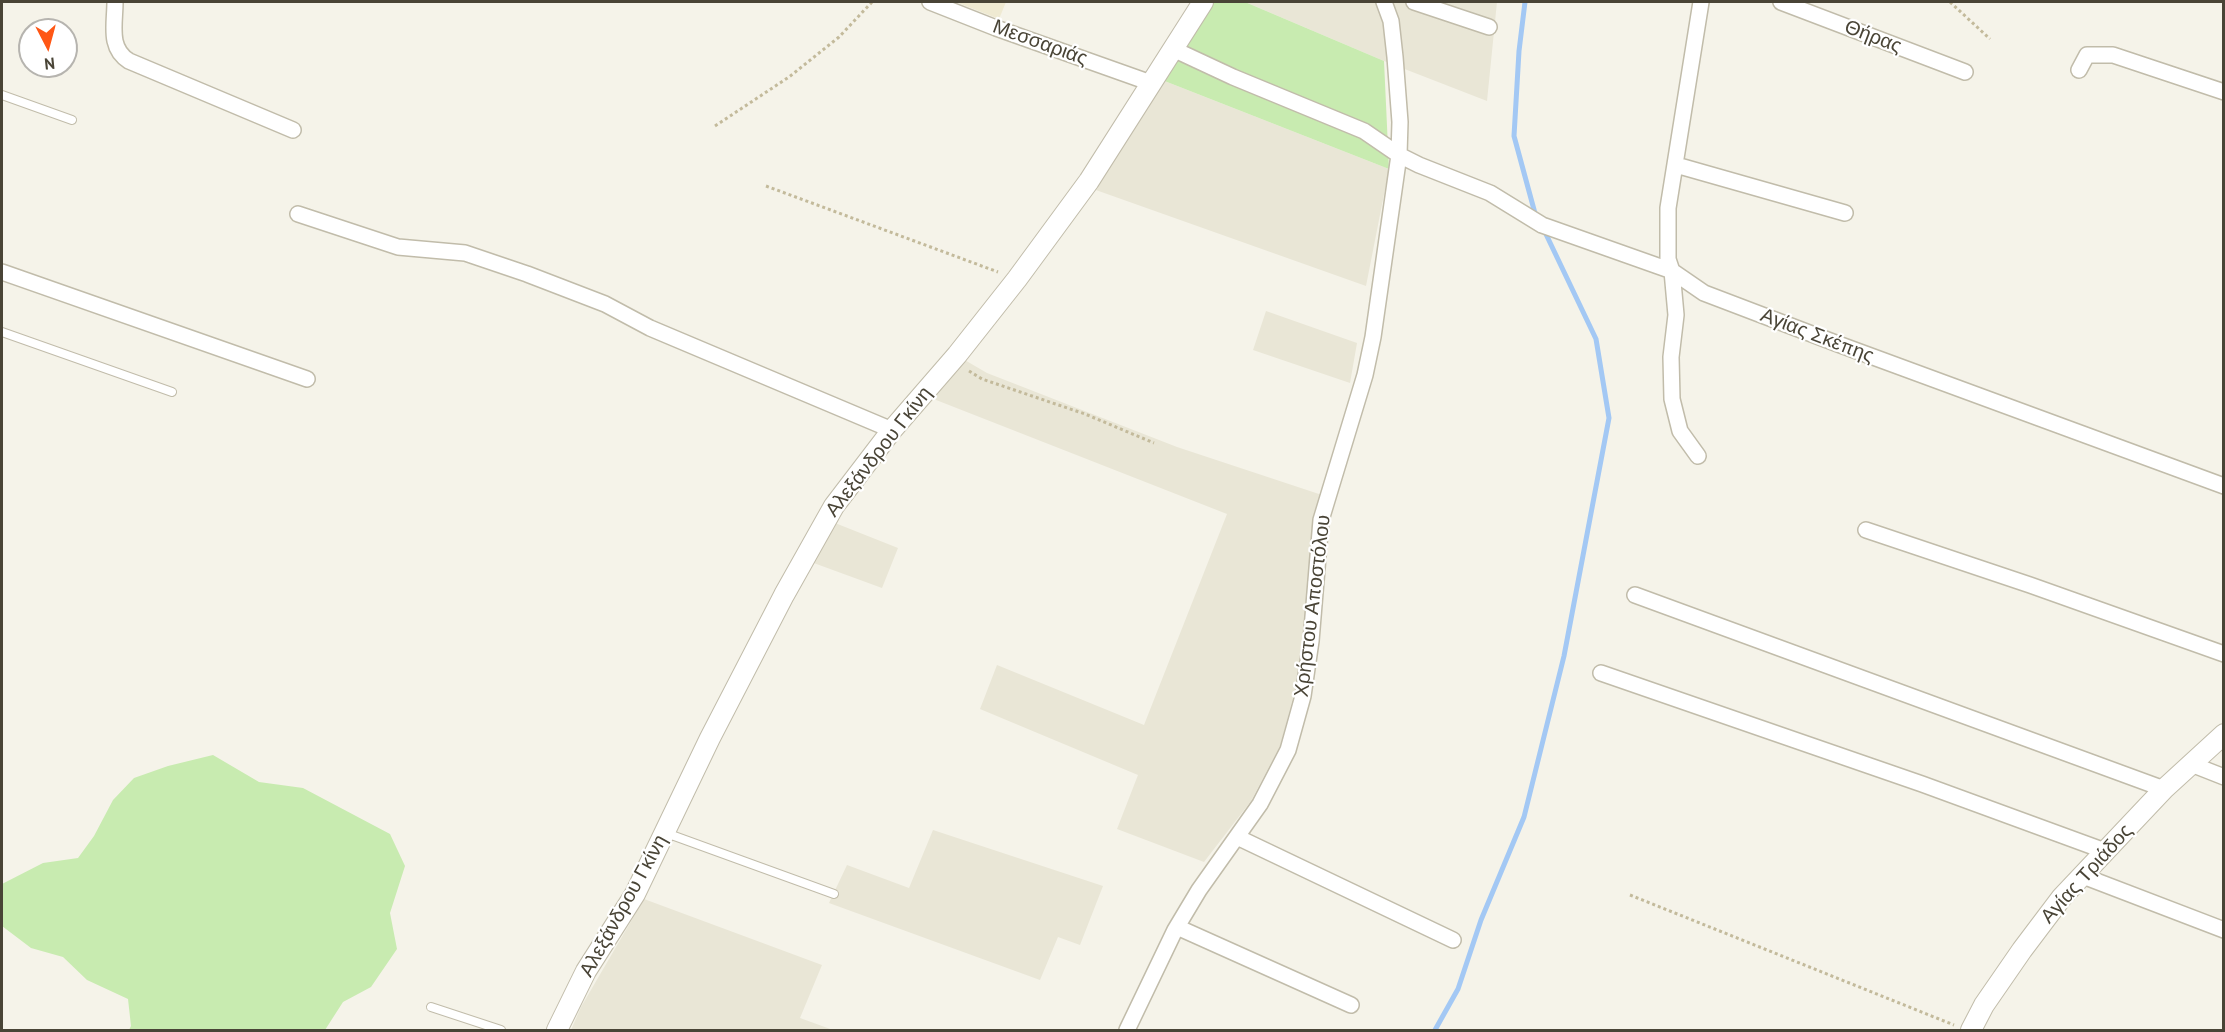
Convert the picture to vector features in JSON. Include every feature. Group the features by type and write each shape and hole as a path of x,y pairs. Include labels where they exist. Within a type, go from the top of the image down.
{"street":[{"path":"116,2 114,45 119,56 293,130"},
{"name":"Μεσσαριάς","path":"930,2 996,28 1151,82"},
{"name":"Αλεξάνδρου Γκίνη","path":"557,1030 586,971 634,894 710,738 789,585 834,506 892,430 952,361 1017,279 1089,181 1203,2"},
{"name":"Χρήστου Αποστόλου","path":"1127,1030 1177,927 1199,890 1260,804 1288,750 1303,696 1311,641 1321,520 1365,375 1373,337 1399,155 1400,122 1395,57 1391,21 1384,2"},
{"path":"1414,2 1489,27"},
{"path":"1698,456 1680,431 1672,399 1671,357 1676,315 1672,271 1668,259 1668,208 1701,2"},
{"name":"Θήρας","path":"1781,2 1965,72"},
{"name":"Αγίας Σκέπης","path":"1173,49 1233,77 1364,131 1399,155 1490,193 1542,225 1672,271 1704,293 2223,486"},
{"path":"2079,70 2087,55 2113,55 2223,92"},
{"path":"1676,165 1845,213"},
{"path":"298,214 398,248 465,253 527,274 605,304 650,328 892,430"},
{"path":"2,272 306,380"},
{"path":"1866,530 2030,585 2223,654"},
{"path":"1635,595 2164,789"},
{"path":"1601,673 1922,784 2105,851"},
{"name":"Αγίας Τριάδος","path":"1964,1028 1984,1005 2062,897 2164,789 2223,734"},
{"path":"2191,764 2223,777"},
{"path":"1237,837 1453,940"},
{"path":"2083,876 2223,930"},
{"path":"1177,927 1351,1005"}],"lane":[{"path":"2,95 72,120"},
{"path":"2,332 172,392"},
{"path":"665,832 834,894"},
{"path":"431,1007 501,1030"}],"path":[{"path":"715,126 789,78 840,37 872,2"},
{"path":"1950,2 1990,39"},
{"path":"766,186 1017,279"},
{"path":"952,361 982,379 1085,414 1154,443"},
{"path":"1630,895 1964,1028"}],"shaded area":[{"path":"956,2 1006,2 999,19"},
{"path":"1245,2 1497,2 1487,101 1384,61"},
{"path":"1162,80 1389,169 1366,286 1093,189"},
{"path":"1266,311 1357,343 1350,383 1253,350"},
{"path":"963,359 987,373 1177,447 1322,495 1310,553 1304,628 1295,690 1280,746 1251,801 1204,862 1117,829 1138,775 980,709 997,665 1144,725 1227,514 931,398"},
{"path":"835,523 898,548 882,588 811,562"},
{"path":"933,830 1103,886 1080,945 1058,937 1040,980 829,903 847,865 909,888"},
{"path":"644,899 822,965 800,1018 833,1030 571,1030 581,1007"}],"green space":[{"path":"1212,2 1245,2 1384,61 1389,169 1162,80"},
{"path":"213,755 259,782 303,788 390,834 405,866 390,913 397,949 371,987 343,1002 325,1030 129,1030 131,1026 128,999 87,980 63,957 31,948 2,926 2,884 43,863 78,858 94,836 113,800 134,778 168,766"}],"waterway":[{"path":"1525,2 1519,51 1514,136 1536,217"},
{"path":"1435,1030 1458,989 1481,920 1524,817 1564,656 1609,418 1596,339 1544,230"}]}
